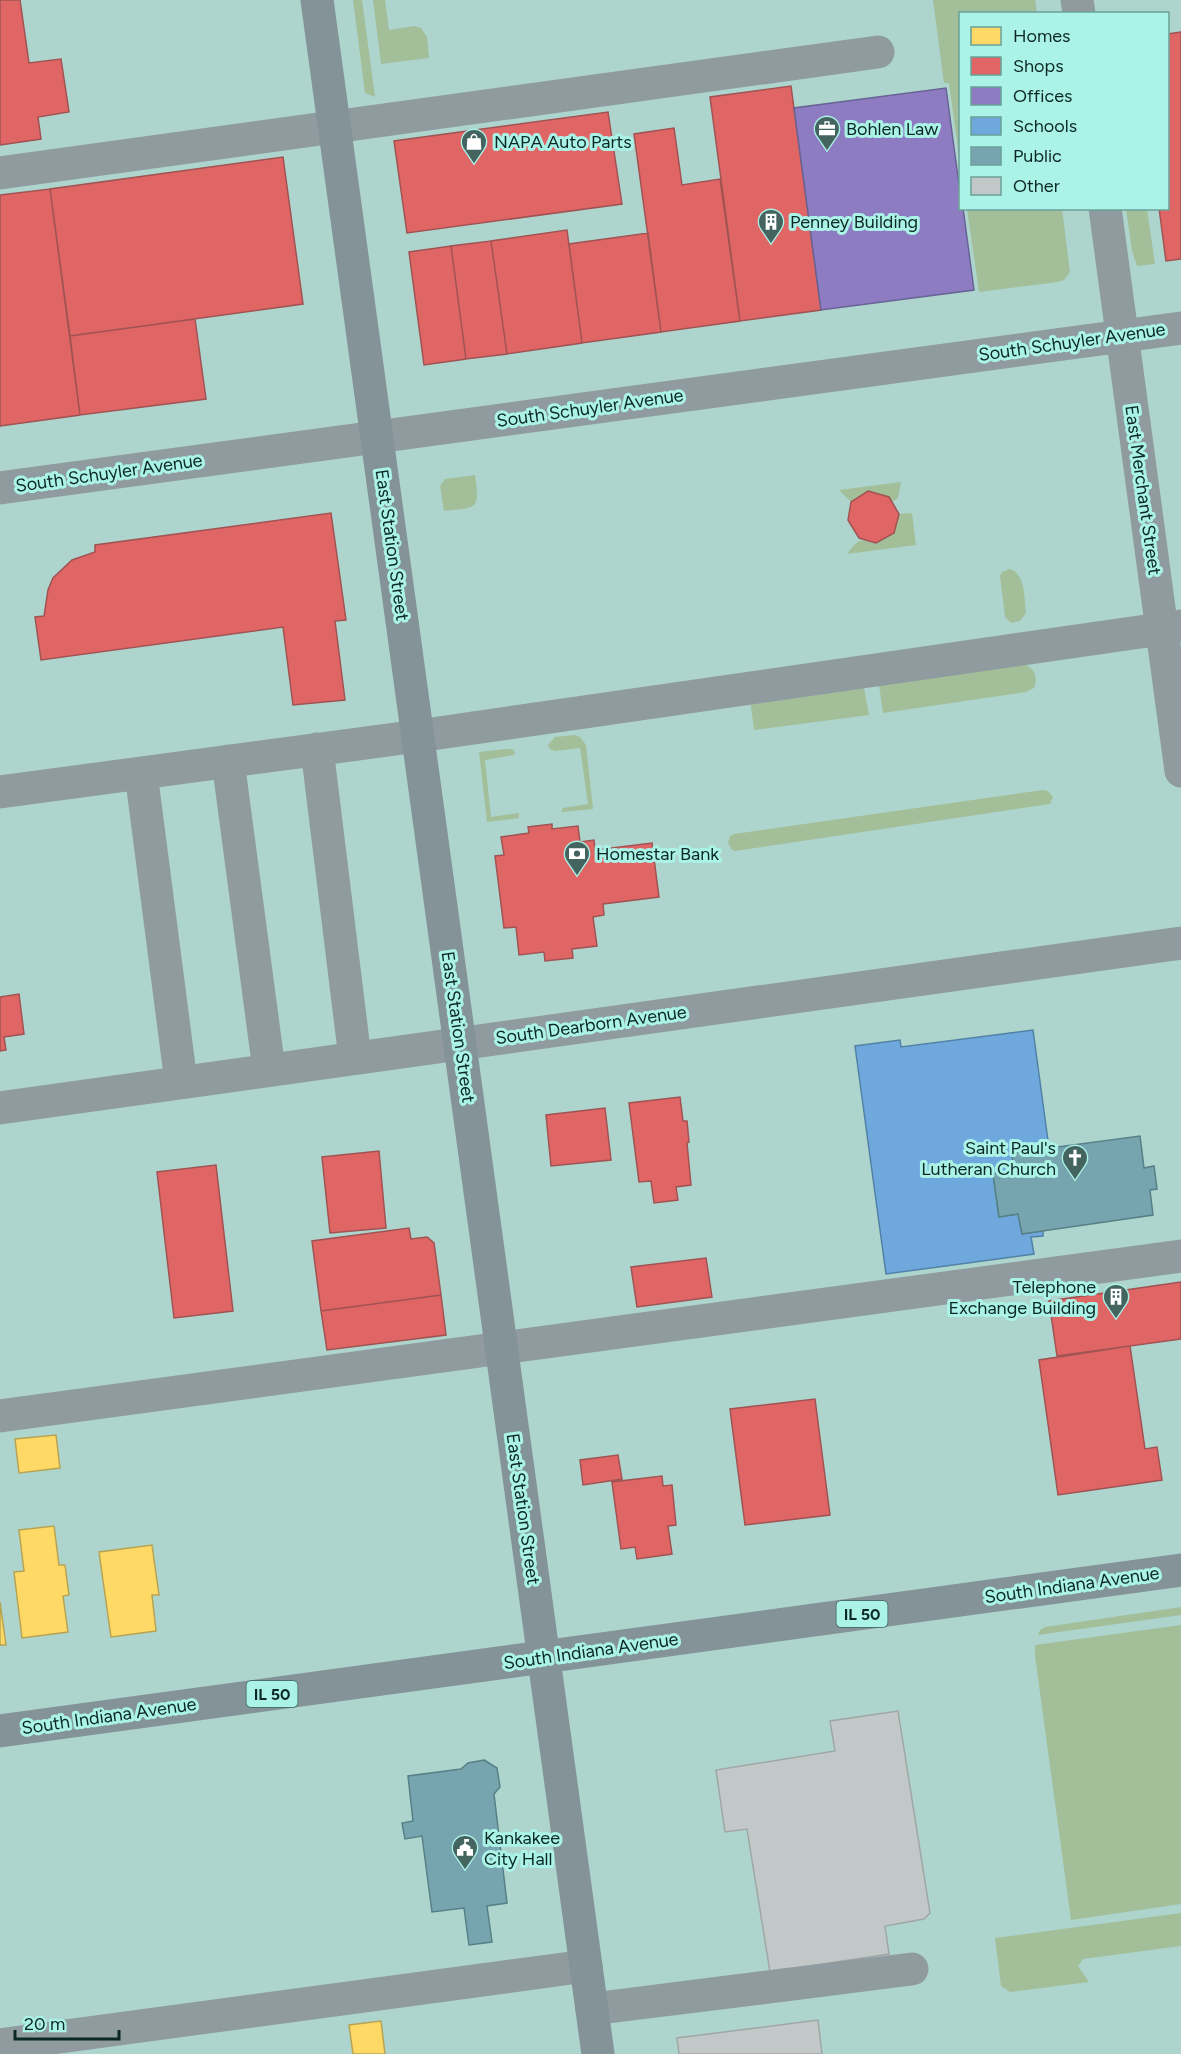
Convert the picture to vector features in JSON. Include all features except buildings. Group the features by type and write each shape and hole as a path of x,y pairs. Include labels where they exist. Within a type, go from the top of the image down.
{"main road":[{"name":"East Station Street","path":"317,0 598,2054"},
{"name":"South Indiana Avenue","path":"0,1731 1181,1570"}],"street":[{"path":"0,173 878,52"},
{"name":"East Merchant Street","path":"1105,210 1122,336 1171,627 1181,771"},
{"name":"South Schuyler Avenue","path":"0,488 1181,328"},
{"path":"0,792 418,735 1171,627"},
{"path":"317,749 355,1058"},
{"path":"228,761 268,1070"},
{"path":"141,773 181,1082"},
{"name":"South Dearborn Avenue","path":"0,1107 1181,943"},
{"path":"0,1416 1181,1256"},
{"path":"0,2045 586,1966"},
{"path":"592,2009 912,1970"}],"green space":[{"path":"353,0 362,0 375,97 365,93"},
{"path":"373,0 385,0 389,30 414,26 421,28 427,37 429,58 381,64"},
{"path":"933,0 1035,0 1037,12 959,12 959,157 949,83 944,83"},
{"path":"967,210 1062,210 1070,272 1064,280 979,292"},
{"path":"1126,210 1147,210 1155,264 1137,266 1132,251"},
{"path":"475,475 477,495 474,505 444,511 440,486 445,479"},
{"path":"901,482 898,498 892,502 888,497 868,491 851,502 839,490"},
{"path":"912,513 916,545 847,554 859,541 876,543 894,533 899,514"},
{"path":"1010,569 1019,576 1022,582 1026,613 1020,621 1011,623 1005,617 1000,576 1002,572"},
{"path":"1023,664 1030,667 1036,676 1034,688 1026,692 883,713 879,685"},
{"path":"864,688 869,715 754,730 750,699"},
{"path":"575,735 580,737 586,745 593,809 561,812 563,808 588,804 580,748 555,751 548,745 555,737"},
{"path":"512,749 515,752 514,755 485,760 491,817 519,813 519,818 487,822 479,752"},
{"path":"1048,791 1053,797 1050,804 735,851 728,843 730,836 734,834"},
{"path":"1181,1607 1181,1615 1038,1635 1045,1627"},
{"path":"1181,1625 1181,1904 1071,1920 1035,1645"},
{"path":"1181,1913 1181,1946 1083,1959 1078,1966 1089,1982 1010,1992 1001,1986 995,1938"}],"place":[{"name":"Bohlen Law","path":"827,152"},
{"name":"NAPA Auto Parts","path":"474,165"},
{"name":"Penney Building","path":"771,245"},
{"name":"Homestar Bank","path":"577,877"},
{"name":"Saint Paul's Lutheran Church","path":"1075,1181"},
{"name":"Telephone Exchange Building","path":"1116,1320"},
{"name":"Kankakee City Hall","path":"465,1871"}]}
